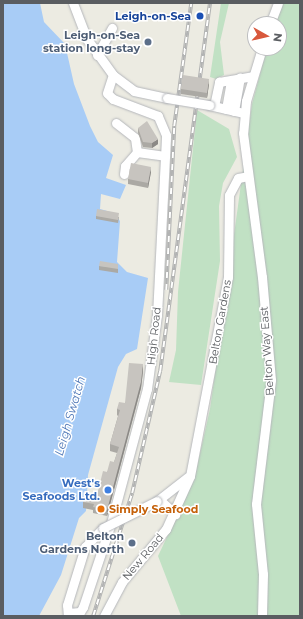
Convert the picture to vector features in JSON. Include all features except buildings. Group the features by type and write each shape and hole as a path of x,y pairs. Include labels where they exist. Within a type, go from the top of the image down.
{"street":[{"path":"73,3 97,55 113,75 134,91 244,113"},
{"path":"273,16 278,3"},
{"path":"97,55 112,28"},
{"name":"Belton Way East","path":"259,56 252,76 244,113 243,133 262,277 271,380 256,504 263,574 262,616"},
{"name":"High Road","path":"68,611 80,612 83,607 114,515 152,354 165,156 164,125 158,116 113,99 107,93 113,75"},
{"path":"232,79 252,76"},
{"path":"221,108 232,79"},
{"path":"221,108 232,79"},
{"path":"116,123 135,138 137,152 125,166 124,174"},
{"path":"137,152 165,156"},
{"name":"Belton Gardens","path":"190,476 228,277 229,195 238,178 248,176"},
{"path":"68,611 72,590 85,547 103,528 159,501 190,476"},
{"name":"New Road","path":"104,616 116,590 156,544 175,514 190,476"},
{"path":"159,501 175,514"}],"green space":[{"path":"221,3 229,3 220,42 224,75 216,79 210,77"},
{"path":"282,3 300,3 300,616 181,616 158,556 194,480 210,409 252,104 265,56 287,56 287,16 278,16"},
{"path":"197,110 229,129 237,157 223,183 219,206 220,261 201,385 169,382 176,350 178,292"}],"water":[{"name":"Leigh Swatch","path":"3,3 40,3 44,22 65,44 74,84 90,126 98,142 113,155 106,178 126,185 120,199 101,194 100,209 114,213 120,221 117,262 127,272 148,278 137,349 126,354 118,367 88,475 86,511 79,518 61,575 39,616 3,616"}],"railway":[{"path":"166,290 174,126 191,3"},
{"path":"93,616 132,493 160,371 210,3"}],"place":[{"name":"Leigh-on-Sea","path":"200,16"},
{"name":"Leigh-on-Sea station long-stay","path":"148,42"},
{"name":"West's Seafoods Ltd.","path":"108,490"},
{"name":"Simply Seafood","path":"101,509"},
{"name":"Belton Gardens North","path":"132,543"}]}
